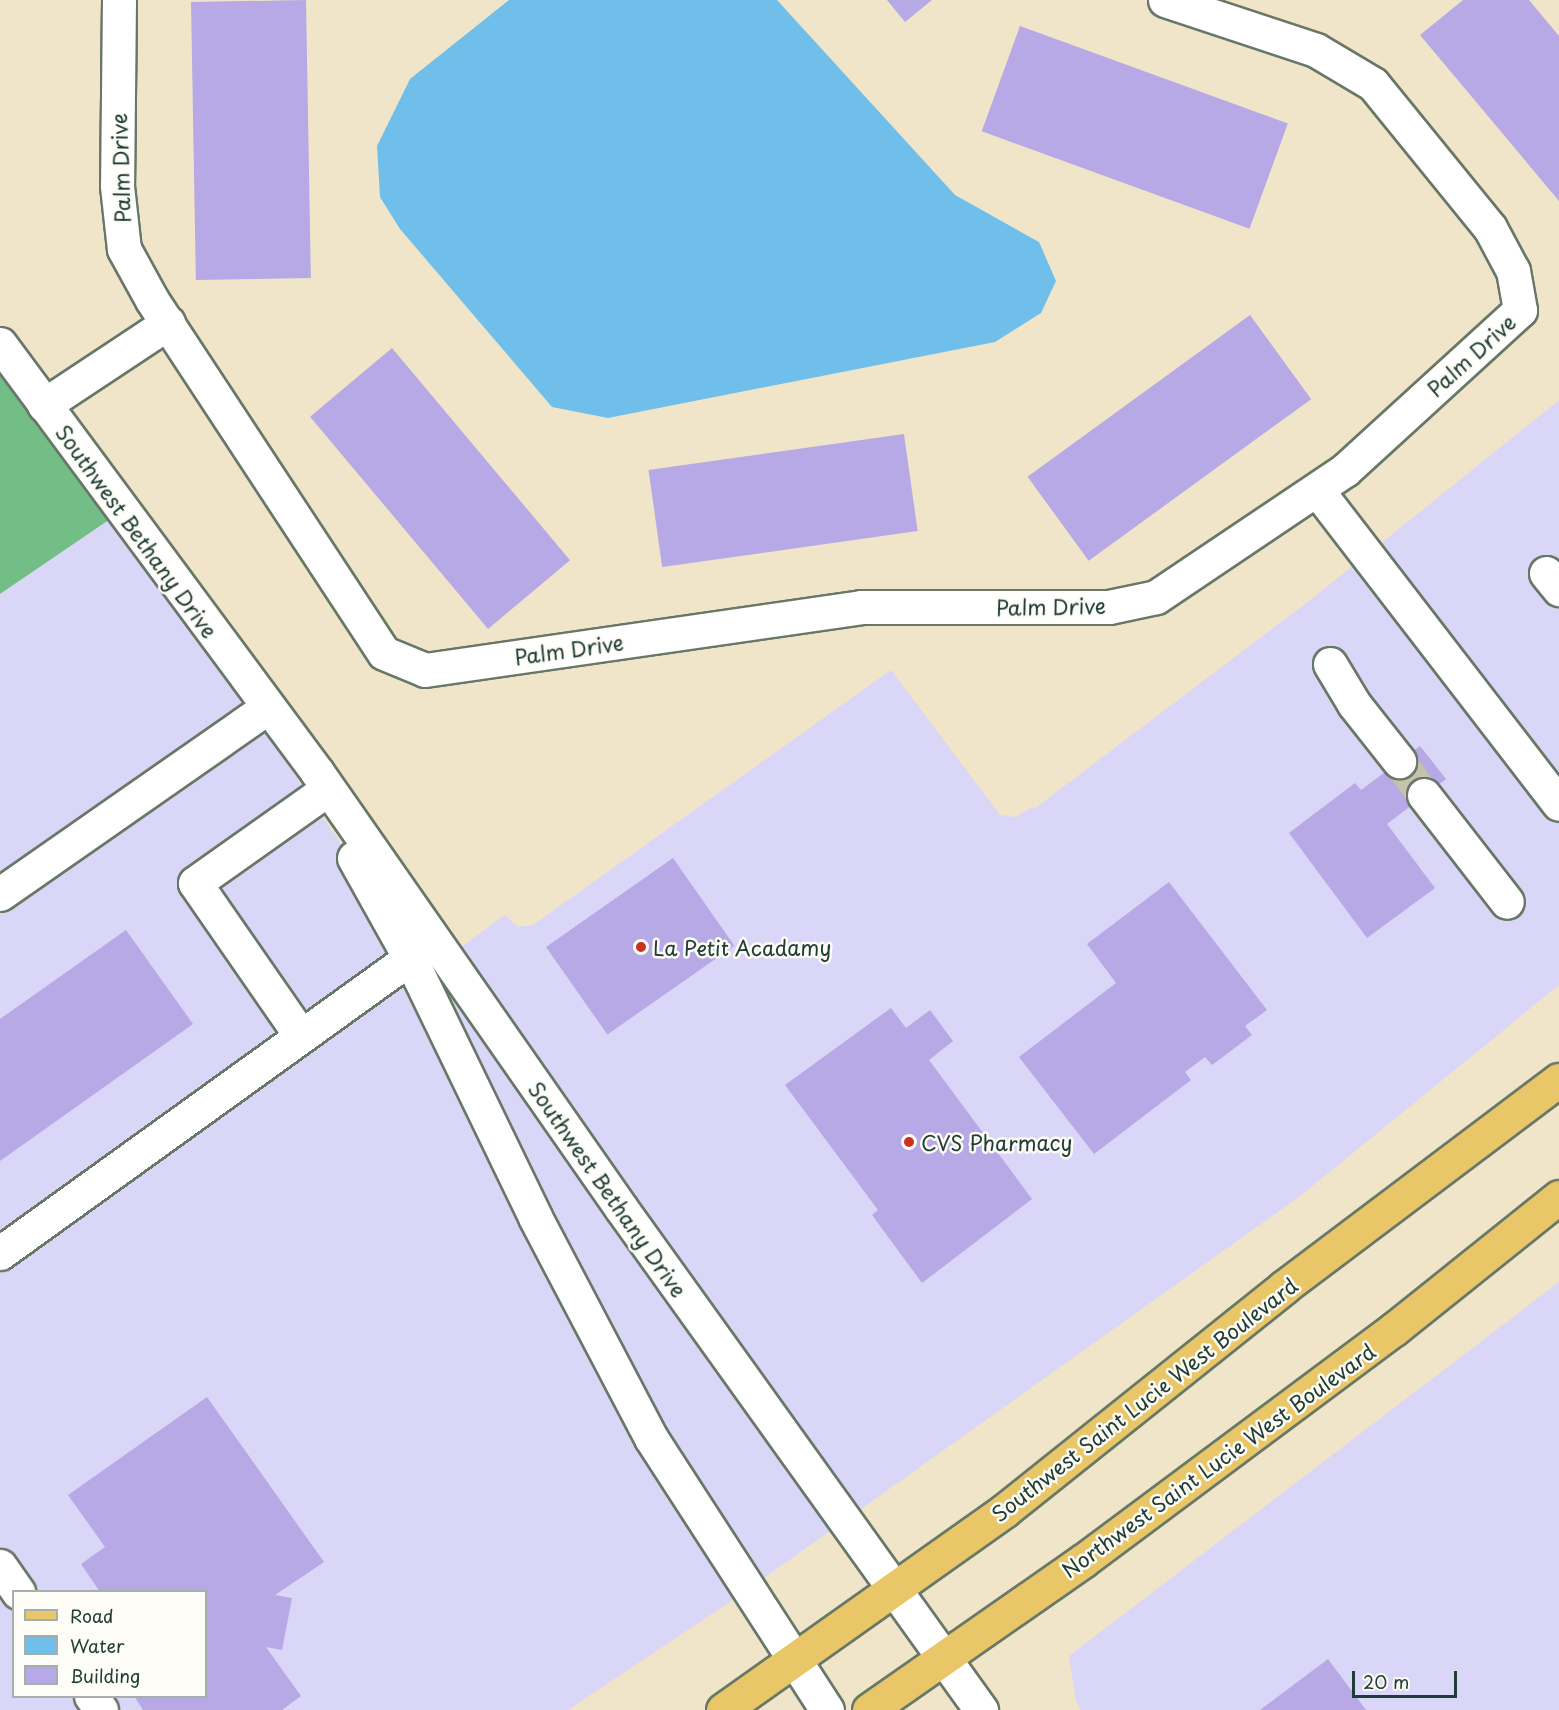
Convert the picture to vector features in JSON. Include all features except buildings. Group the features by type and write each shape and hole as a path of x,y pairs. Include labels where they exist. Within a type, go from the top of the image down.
{"main road":[{"name":"Southwest Saint Lucie West Boulevard","path":"723,1710 794,1662 1005,1510 1284,1287 1559,1080"},
{"path":"1528,1222 1559,1189"},
{"name":"Northwest Saint Lucie West Boulevard","path":"868,1710 1084,1560 1385,1336 1559,1197"}],"street":[{"name":"Palm Drive","path":"119,0 117,186 124,249 168,323 384,653 425,670 861,607 1109,607 1156,597 1345,470 1520,310 1513,271 1490,228 1373,84 1316,50 1165,0"},
{"path":"44,405 168,323"},
{"name":"Southwest Bethany Drive","path":"0,344 271,713 317,772 892,1591 944,1657 981,1710"},
{"path":"1317,490 1559,804"},
{"path":"1330,664 1354,704 1399,761"},
{"path":"0,894 271,713"},
{"name":"Southwest Bethany Drive","path":"271,713 410,958 535,1217 651,1438 827,1710"},
{"path":"1424,795 1507,902"},
{"path":"302,1036 195,883 318,796"},
{"path":"0,1253 410,958"},
{"path":"0,1566 17,1590"}],"shaded area":[{"path":"1559,400 1559,985 1299,1197 736,1598 568,1710 0,1710 0,594 119,513 427,972 505,915 518,927 533,925 891,670 1000,815 1016,817 1032,807 1034,809 1309,601"},
{"path":"1559,1282 1559,1710 1081,1710 1076,1702 1069,1656"}],"green space":[{"path":"0,336 119,513 0,594"}],"water":[{"path":"509,0 777,0 955,195 1039,242 1056,281 1041,313 995,342 608,418 552,407 400,229 380,197 377,146 410,79"}],"tunnel":[{"path":"1399,761 1424,795"}],"place":[{"name":"La Petit Acadamy","path":"641,947"},
{"name":"CVS Pharmacy","path":"909,1142"}]}
